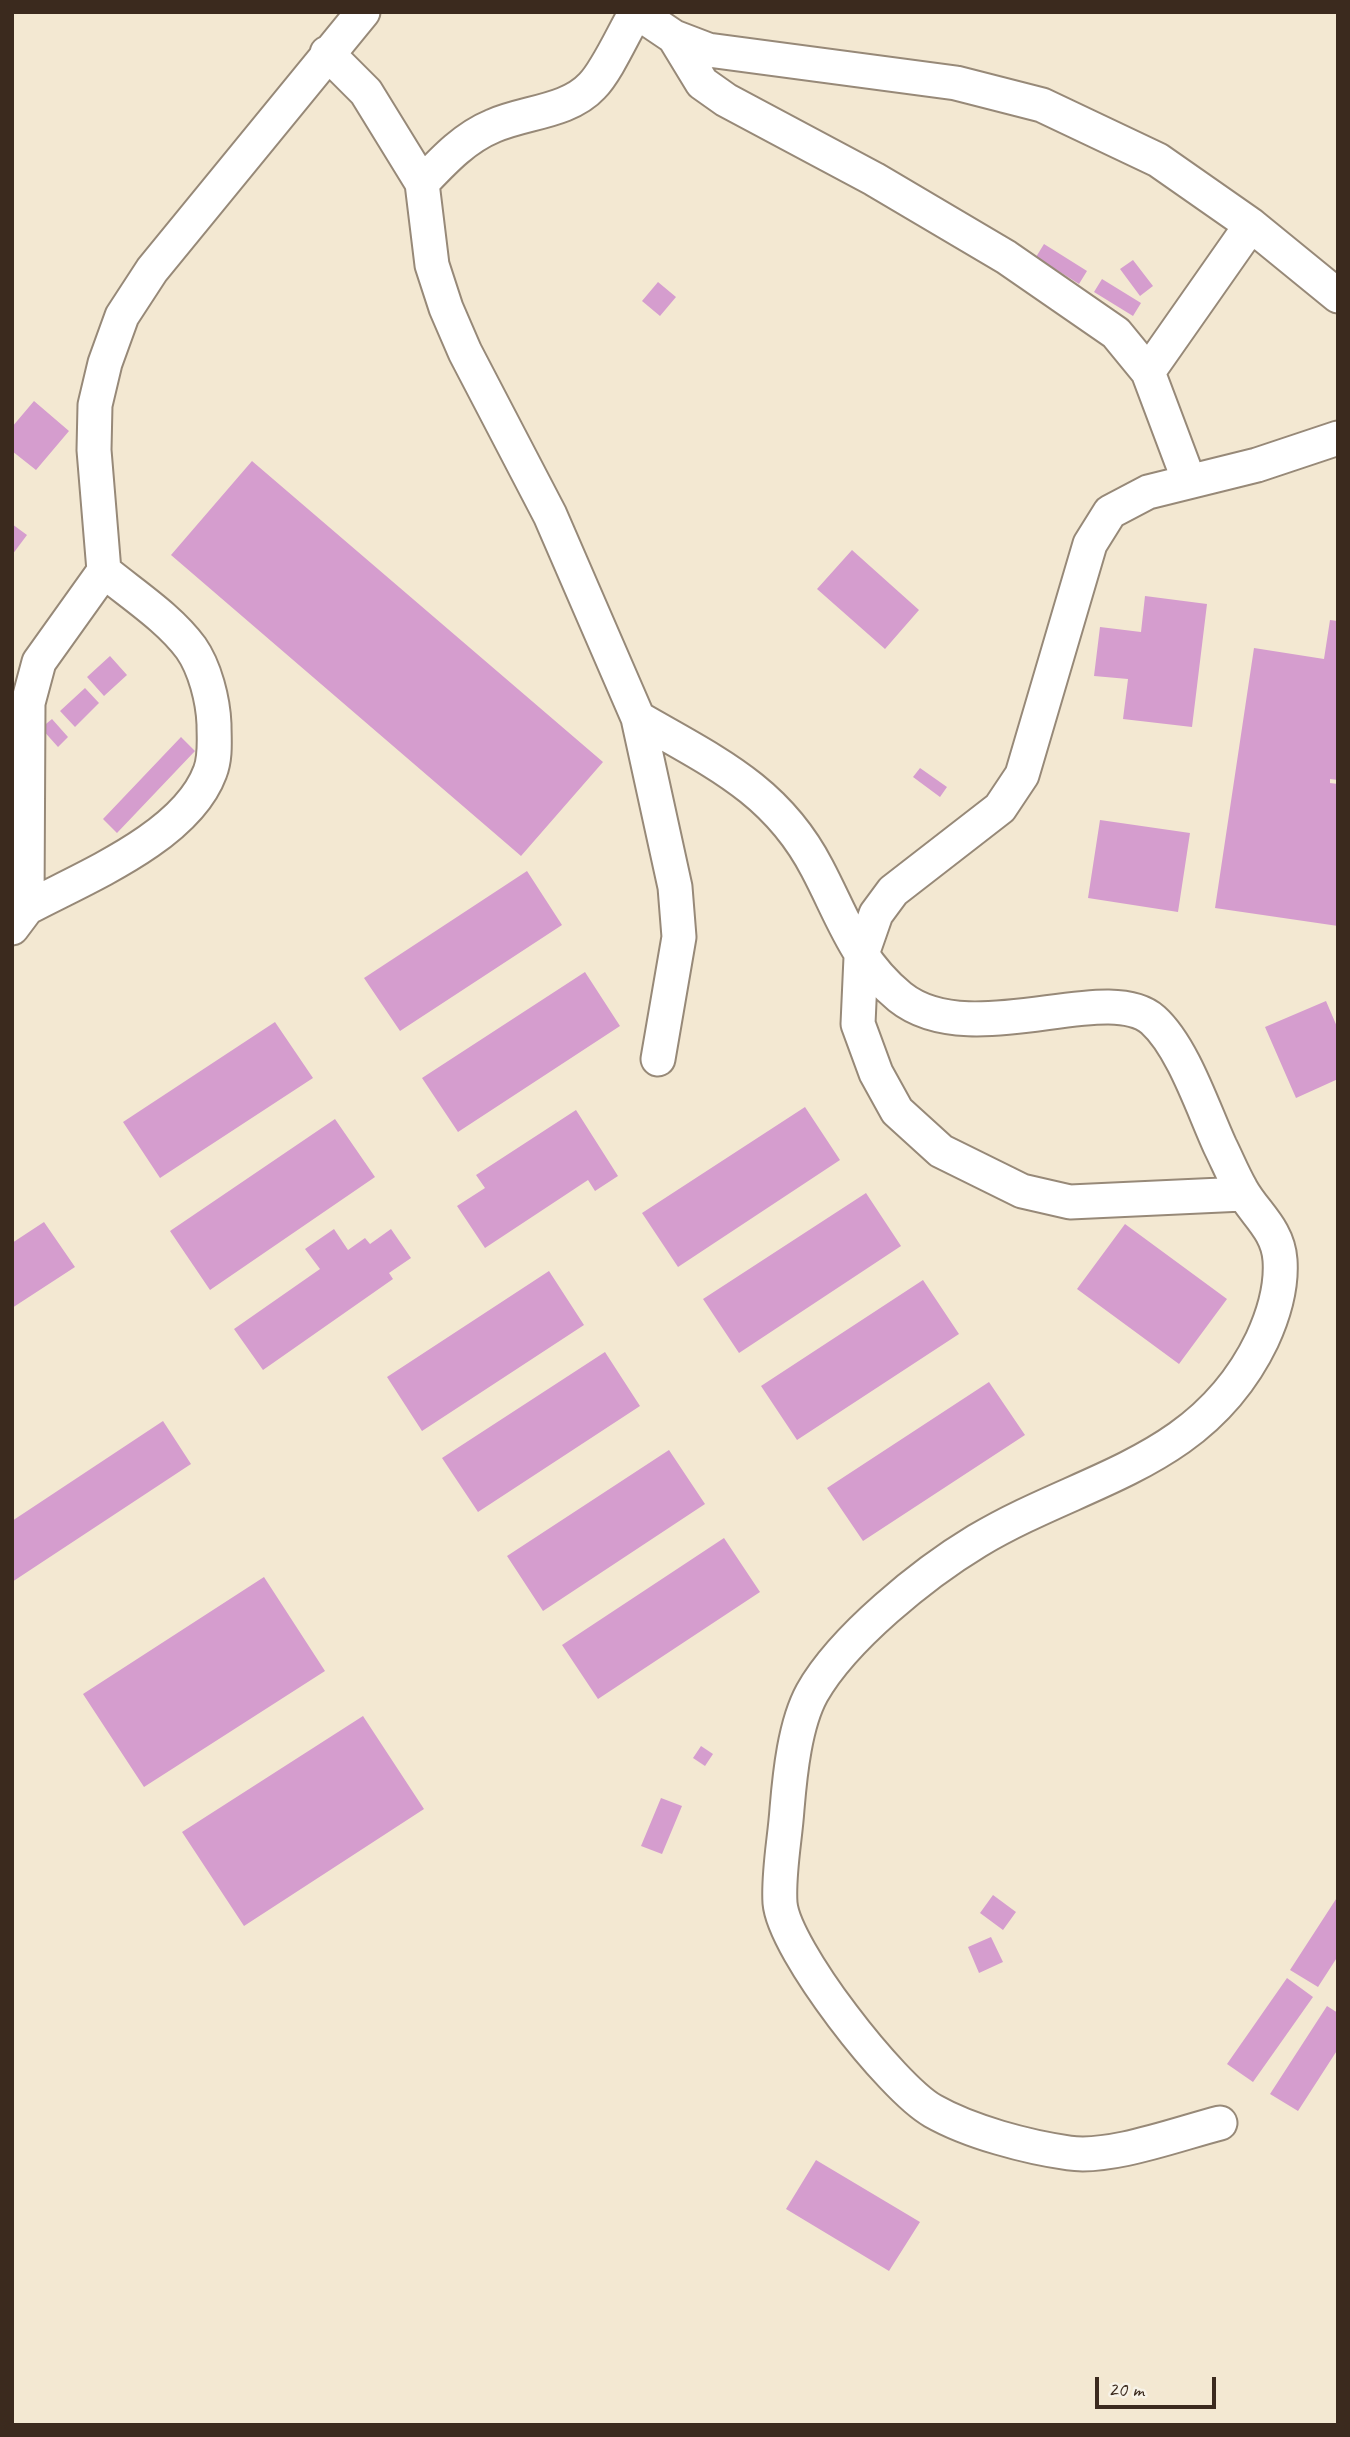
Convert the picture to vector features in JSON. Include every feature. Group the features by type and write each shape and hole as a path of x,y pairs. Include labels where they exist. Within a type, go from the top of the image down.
{"street":[{"path":"19,918 28,703 39,662 104,571 94,450 95,405 105,363 122,316 152,270 363,12"},
{"path":"422,183 448,156 475,135 494,125 566,103 592,87 636,12 674,37 708,50 956,83 1042,105 1158,160 1251,225 1338,296"},
{"path":"674,37 702,83 718,94 874,180 1042,280 1116,334 1148,372 1189,481"},
{"path":"327,53 366,92 422,183 432,265 446,309 465,352 550,515 638,718 675,887 679,937 658,1059"},
{"path":"1148,372 1251,225"},
{"path":"1243,1194 1070,1202 1022,1191 941,1151 897,1111 876,1073 858,1024 861,957 876,914 893,891 1000,808 1022,775 1090,544 1110,512 1148,492 1311,449 1338,438"},
{"path":"19,918 155,839 182,816 210,772 215,746 214,712 205,678 192,649 166,622 104,571"},
{"path":"638,718 744,779 778,811 816,865 841,921 861,957 900,997 923,1011 994,1020 1114,1006 1152,1018 1174,1048 1243,1194 1269,1225 1280,1250 1281,1285 1267,1328 1251,1362 1204,1419 1171,1446 979,1540 923,1579 837,1657 810,1697 800,1729 788,1795 780,1907 799,1951 826,1991 896,2081 938,2114 1022,2144 1074,2154 1121,2150 1220,2123"}],"building":[{"path":"1044,244 1087,271 1079,284 1036,257"},
{"path":"1133,260 1153,286 1140,296 1120,269"},
{"path":"1102,279 1141,303 1133,316 1094,292"},
{"path":"658,282 676,297 660,316 642,301"},
{"path":"34,401 69,431 36,470 12,451 12,427"},
{"path":"252,461 603,762 521,856 171,555"},
{"path":"12,524 27,535 12,555"},
{"path":"852,550 919,610 885,649 817,589"},
{"path":"1145,596 1207,604 1192,727 1123,719 1128,679 1094,676 1100,627 1141,632"},
{"path":"1330,620 1338,621 1338,780 1330,779 1330,783 1338,784 1338,926 1215,908 1254,648 1324,659"},
{"path":"110,656 127,675 104,696 87,677"},
{"path":"85,688 99,703 75,727 60,711"},
{"path":"52,719 68,737 58,747 41,728"},
{"path":"181,737 195,751 117,833 103,819"},
{"path":"920,768 947,787 940,797 913,777"},
{"path":"1100,820 1190,833 1178,912 1088,898"},
{"path":"527,871 562,925 400,1031 364,978"},
{"path":"585,972 620,1026 458,1132 422,1078"},
{"path":"1326,1001 1338,1029 1338,1079 1296,1098 1265,1027"},
{"path":"275,1022 313,1078 160,1178 123,1122"},
{"path":"805,1107 840,1160 678,1267 642,1213"},
{"path":"576,1110 618,1176 595,1191 588,1180 485,1248 457,1206 485,1188 476,1175"},
{"path":"335,1119 375,1177 210,1290 170,1231"},
{"path":"866,1193 901,1246 739,1353 703,1299"},
{"path":"44,1222 75,1267 12,1308 12,1243"},
{"path":"1125,1224 1227,1299 1179,1364 1077,1289"},
{"path":"334,1229 348,1250 365,1238 370,1244 391,1229 411,1258 389,1273 393,1279 263,1370 234,1329 320,1269 305,1249"},
{"path":"549,1271 584,1325 422,1431 387,1377"},
{"path":"923,1280 959,1334 797,1440 761,1386"},
{"path":"605,1352 640,1406 478,1512 442,1458"},
{"path":"989,1382 1025,1435 863,1541 827,1488"},
{"path":"163,1421 191,1464 12,1582 12,1521"},
{"path":"669,1450 705,1504 543,1611 507,1556"},
{"path":"724,1538 760,1592 598,1699 562,1645"},
{"path":"264,1577 325,1671 144,1787 83,1694"},
{"path":"363,1716 424,1809 244,1926 182,1832"},
{"path":"701,1746 713,1754 705,1766 693,1758"},
{"path":"661,1798 682,1806 662,1854 641,1846"},
{"path":"993,1895 1016,1912 1003,1930 980,1913"},
{"path":"1338,1896 1338,1956 1318,1987 1290,1970"},
{"path":"991,1937 1003,1962 979,1973 968,1947"},
{"path":"1287,1978 1313,1997 1253,2082 1227,2064"},
{"path":"1327,2006 1338,2013 1338,2049 1298,2111 1270,2094"},
{"path":"816,2160 920,2222 889,2271 786,2209"}]}
